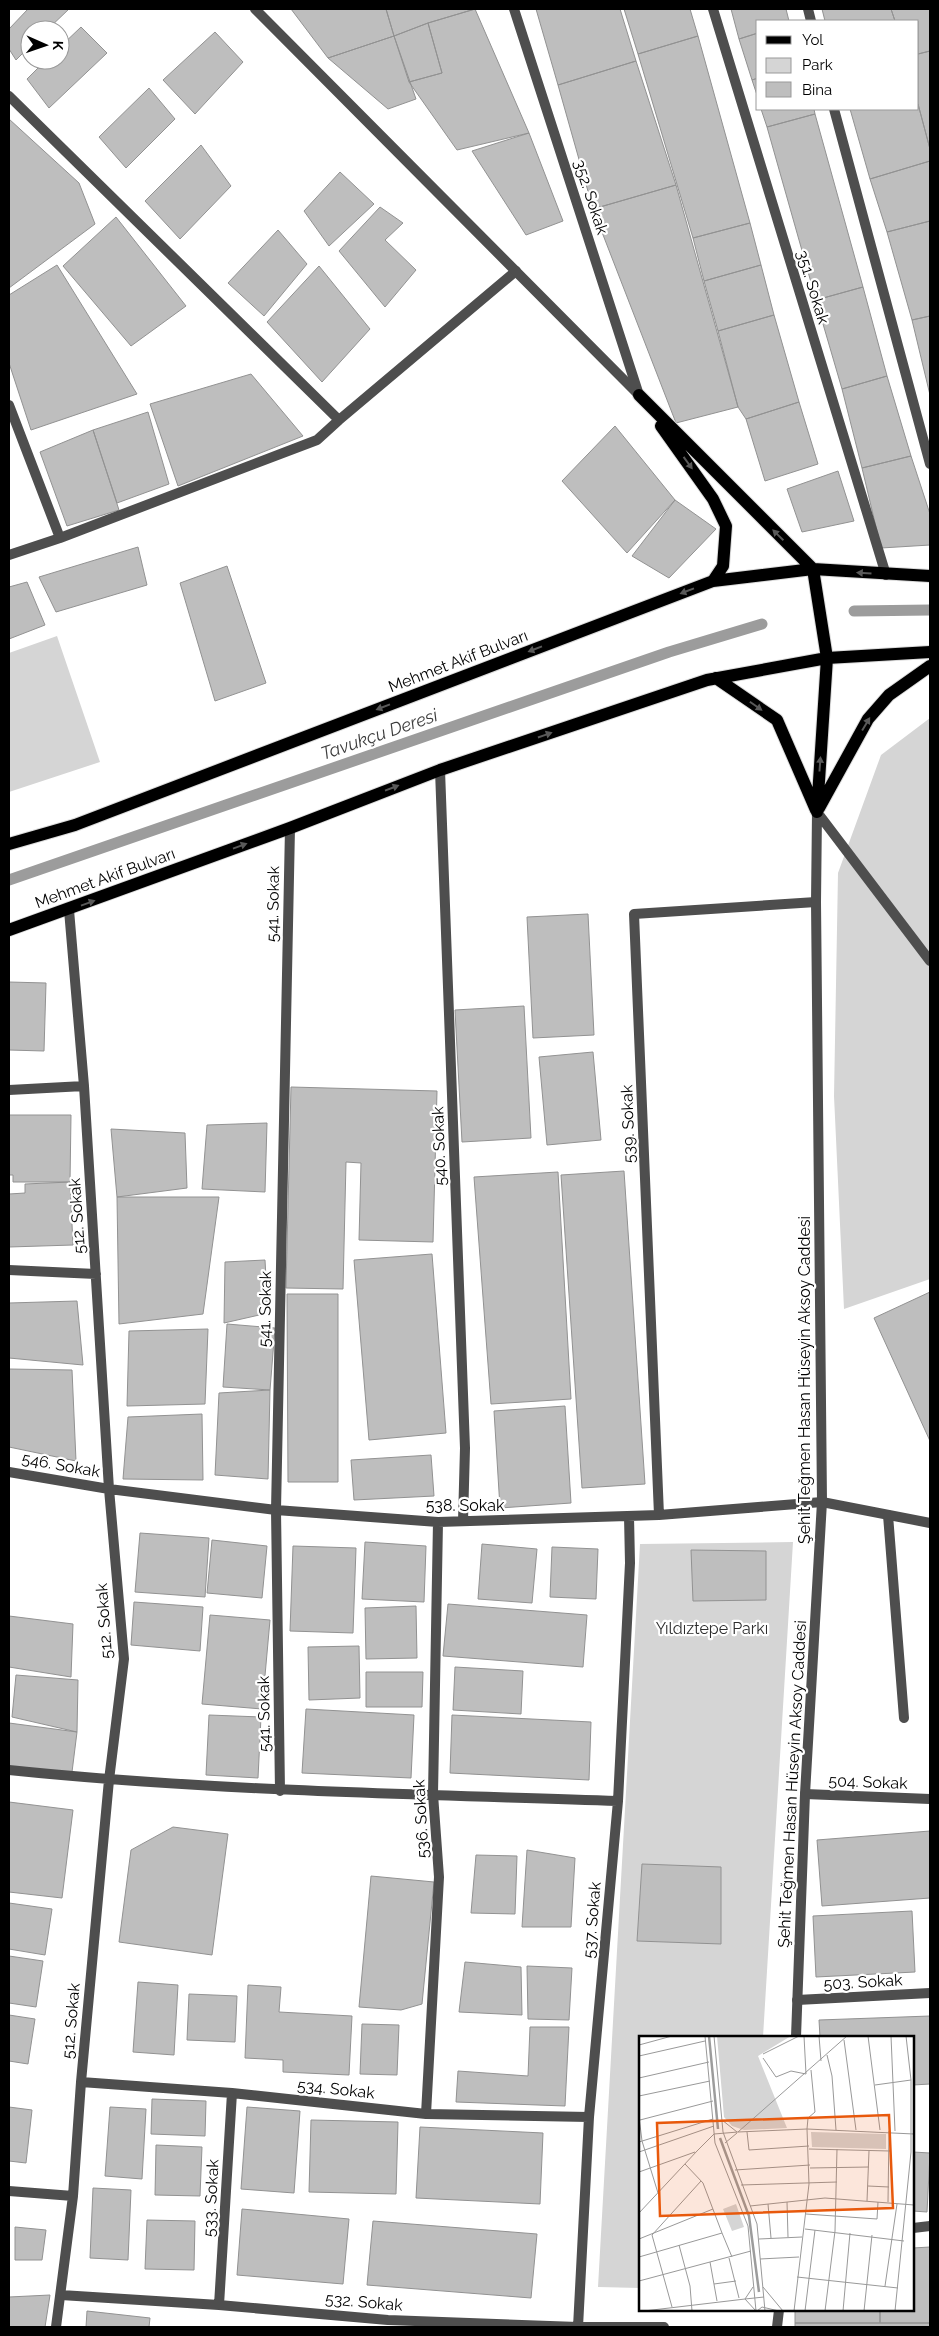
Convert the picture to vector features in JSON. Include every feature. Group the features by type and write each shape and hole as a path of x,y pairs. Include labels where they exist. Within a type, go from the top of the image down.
{"main road":[{"path":"639,395 813,569 827,658 817,812"},
{"path":"639,395 713,499 726,526 723,566 713,581"},
{"name":"Mehmet Akif Bulvarı","path":"9,844 75,825 713,581 813,569 930,576"},
{"name":"Mehmet Akif Bulvarı","path":"9,930 69,910 290,828 440,770 716,678 827,658 930,652"},
{"path":"817,812 868,719 889,696 930,666"},
{"path":"716,678 777,720 817,812"}],"street":[{"path":"255,9 639,395"},
{"name":"352. Sokak","path":"514,9 639,395"},
{"name":"351. Sokak","path":"713,9 886,574"},
{"path":"9,96 339,420"},
{"path":"834,110 930,464"},
{"path":"9,555 60,538 317,440 516,271"},
{"path":"9,405 60,538"},
{"name":"540. Sokak","path":"440,770 465,1448 463,1521"},
{"path":"817,812 930,961"},
{"name":"Şehit Teğmen Hasan Hüseyin Aksoy Caddesi","path":"796,2036 805,1794 822,1502 816,902 817,812"},
{"name":"541. Sokak","path":"280,1790 276,1510 290,828"},
{"name":"539. Sokak","path":"659,1515 634,914 816,902"},
{"name":"512. Sokak","path":"56,2327 74,2196 80,2082 109,1780 124,1659 109,1488 84,1086 69,910"},
{"path":"9,1090 84,1086"},
{"path":"9,1270 96,1274"},
{"name":"546. Sokak","path":"9,1472 109,1488"},
{"name":"538. Sokak","path":"109,1488 276,1510 438,1522 659,1515 822,1502 930,1523"},
{"path":"888,1515 904,1718"},
{"name":"537. Sokak","path":"578,2327 589,2117 618,1801 630,1563 629,1516"},
{"name":"536. Sokak","path":"426,2114 439,1876 433,1794 438,1522"},
{"path":"9,1770 109,1780 280,1790 618,1801"},
{"name":"504. Sokak","path":"805,1794 930,1799"},
{"name":"503. Sokak","path":"797,2000 930,1993"},
{"name":"534. Sokak","path":"80,2082 232,2093 426,2114 589,2117"},
{"name":"533. Sokak","path":"220,2305 232,2093"},
{"path":"9,2191 74,2196"},
{"path":"914,2228 930,2226"},
{"name":"532. Sokak","path":"61,2295 220,2305 388,2320 578,2327 664,2327"},
{"path":"777,2327 779,2311"}],"green space":[{"path":"57,636 100,762 9,792 9,653"},
{"path":"930,718 930,1279 844,1309 834,1096 838,873 881,755"},
{"name":"Yıldıztepe Parkı","path":"793,1542 763,2036 639,2036 639,2288 598,2287 640,1544"}],"building":[{"path":"28,9 69,9 57,20 20,20 20,56 16,60 9,49 9,29"},
{"path":"291,9 386,9 394,36 328,58"},
{"path":"386,9 475,9 428,23 394,36"},
{"path":"475,9 529,133 457,150 409,82 442,73 428,23"},
{"path":"536,9 620,9 636,61 558,85"},
{"path":"624,9 690,9 698,36 638,54"},
{"path":"731,9 786,9 789,20 756,20 756,34 739,39"},
{"path":"822,9 891,9 895,20 825,20"},
{"path":"891,9 930,9 930,51 919,54 919,20 895,20"},
{"path":"428,23 442,73 409,82 394,36"},
{"path":"81,27 107,53 49,108 27,79 36,70 70,70 70,37"},
{"path":"215,32 243,62 195,114 163,80"},
{"path":"756,34 756,79 752,80 739,39"},
{"path":"394,36 416,99 388,109 328,58"},
{"path":"698,36 750,223 693,238 638,54"},
{"path":"930,51 930,149 919,108 919,54"},
{"path":"636,61 676,185 593,209 558,85"},
{"path":"756,79 756,92 752,80"},
{"path":"149,88 175,119 126,168 99,137"},
{"path":"919,108 930,149 930,161 870,179 850,110 919,110"},
{"path":"761,110 814,110 815,114 767,127"},
{"path":"815,114 863,287 816,300 767,127"},
{"path":"9,119 79,183 95,224 9,288"},
{"path":"529,133 563,221 526,235 472,151"},
{"path":"201,145 231,186 180,239 145,201"},
{"path":"930,161 930,221 887,232 870,179"},
{"path":"340,172 374,204 329,246 304,211"},
{"path":"676,185 738,407 676,423 593,209"},
{"path":"380,207 403,223 385,240 416,270 385,307 339,251"},
{"path":"116,217 186,306 131,346 63,266"},
{"path":"930,221 930,316 912,320 887,232"},
{"path":"750,223 761,265 704,281 693,238"},
{"path":"278,230 307,264 264,316 228,283"},
{"path":"57,265 137,394 31,430 9,363 9,295"},
{"path":"761,265 774,315 718,331 704,281"},
{"path":"319,266 370,329 322,382 267,322"},
{"path":"863,287 887,376 842,389 816,300"},
{"path":"774,315 799,402 746,419 738,407 718,331"},
{"path":"930,316 930,395 912,320"},
{"path":"251,374 303,436 178,486 150,404"},
{"path":"887,376 911,456 862,468 842,389"},
{"path":"799,402 818,464 765,481 746,419"},
{"path":"148,412 169,484 117,503 93,430"},
{"path":"615,426 675,500 627,553 562,481"},
{"path":"93,430 119,510 67,526 40,452"},
{"path":"911,456 930,514 930,545 881,548 862,468"},
{"path":"838,471 854,521 802,532 787,489"},
{"path":"675,500 716,529 669,578 632,556"},
{"path":"138,547 147,585 56,612 39,577"},
{"path":"227,566 266,683 215,701 180,583"},
{"path":"27,582 45,625 9,639 9,587"},
{"path":"588,914 594,1035 533,1038 527,917"},
{"path":"9,982 46,983 44,1051 9,1050"},
{"path":"524,1006 531,1138 462,1142 455,1010"},
{"path":"593,1052 601,1140 547,1145 539,1057"},
{"path":"291,1087 437,1091 433,1242 359,1240 361,1163 346,1162 343,1289 286,1288"},
{"path":"9,1115 71,1115 70,1182 13,1182 13,1175 9,1175"},
{"path":"267,1123 265,1192 202,1189 207,1125"},
{"path":"111,1129 185,1133 187,1188 117,1197"},
{"path":"624,1171 645,1484 582,1488 561,1175"},
{"path":"558,1172 571,1399 491,1404 474,1177"},
{"path":"70,1182 73,1245 9,1247 9,1194 25,1193 25,1184"},
{"path":"117,1197 219,1197 203,1314 119,1324"},
{"path":"432,1254 446,1433 369,1440 354,1260"},
{"path":"265,1260 268,1313 224,1323 225,1262"},
{"path":"930,1292 930,1441 874,1318"},
{"path":"287,1294 338,1294 338,1482 288,1482"},
{"path":"77,1301 83,1365 9,1358 9,1303"},
{"path":"227,1324 275,1328 270,1390 223,1387"},
{"path":"208,1329 205,1404 127,1406 129,1331"},
{"path":"9,1369 72,1370 76,1461 9,1447"},
{"path":"270,1390 268,1479 215,1475 219,1393"},
{"path":"565,1406 571,1503 500,1508 494,1411"},
{"path":"202,1414 203,1480 123,1479 128,1417"},
{"path":"431,1455 434,1496 354,1500 351,1460"},
{"path":"140,1533 209,1538 205,1597 135,1592"},
{"path":"212,1540 267,1546 262,1598 207,1593"},
{"path":"365,1542 426,1546 424,1602 362,1599"},
{"path":"482,1544 537,1549 532,1603 478,1599"},
{"path":"293,1546 356,1548 353,1633 290,1631"},
{"path":"552,1547 598,1549 596,1599 550,1597"},
{"path":"691,1550 766,1551 766,1600 693,1601"},
{"path":"134,1602 203,1607 200,1651 131,1645"},
{"path":"448,1604 587,1615 583,1667 443,1656"},
{"path":"416,1606 417,1658 366,1659 365,1608"},
{"path":"210,1615 270,1620 262,1709 202,1704"},
{"path":"9,1616 73,1624 71,1677 9,1667"},
{"path":"359,1646 360,1698 309,1700 308,1647"},
{"path":"455,1667 523,1671 521,1714 453,1710"},
{"path":"366,1672 423,1672 422,1707 366,1707"},
{"path":"16,1675 78,1680 77,1732 12,1717"},
{"path":"306,1709 414,1715 411,1778 302,1773"},
{"path":"209,1715 261,1717 258,1778 206,1775"},
{"path":"452,1715 591,1722 589,1780 450,1773"},
{"path":"9,1723 77,1732 72,1772 9,1768"},
{"path":"9,1802 73,1810 62,1898 9,1892"},
{"path":"173,1827 228,1834 212,1955 119,1942 131,1850"},
{"path":"930,1831 930,1898 822,1906 817,1840"},
{"path":"527,1850 575,1858 571,1927 522,1927"},
{"path":"476,1855 517,1856 515,1914 471,1913"},
{"path":"642,1864 721,1867 721,1944 637,1941"},
{"path":"371,1876 434,1882 422,2004 401,2010 359,2007"},
{"path":"9,1903 52,1909 45,1955 9,1949"},
{"path":"912,1911 915,1972 816,1977 813,1916"},
{"path":"9,1956 43,1961 36,2007 9,2003"},
{"path":"465,1962 521,1967 522,2015 459,2012"},
{"path":"527,1966 572,1968 569,2020 528,2019"},
{"path":"138,1982 178,1985 174,2055 133,2052"},
{"path":"248,1985 281,1987 279,2012 352,2016 349,2075 283,2072 283,2060 245,2058"},
{"path":"189,1994 237,1996 235,2042 187,2040"},
{"path":"9,2015 35,2019 28,2064 9,2061"},
{"path":"930,2016 930,2084 914,2085 914,2036 820,2036 819,2020"},
{"path":"362,2024 399,2025 397,2075 360,2074"},
{"path":"530,2027 569,2027 565,2106 456,2102 458,2071 528,2076"},
{"path":"152,2099 206,2101 205,2136 151,2134"},
{"path":"9,2107 32,2110 26,2163 9,2161"},
{"path":"110,2107 146,2109 142,2179 105,2176"},
{"path":"247,2107 300,2111 294,2193 241,2189"},
{"path":"311,2120 398,2122 396,2194 309,2192"},
{"path":"420,2127 543,2133 540,2204 416,2198"},
{"path":"156,2145 202,2147 200,2196 155,2195"},
{"path":"914,2152 930,2153 927,2212 914,2211"},
{"path":"93,2188 131,2190 128,2260 90,2258"},
{"path":"242,2209 349,2219 343,2284 237,2275"},
{"path":"147,2220 195,2221 194,2270 145,2269"},
{"path":"373,2221 537,2234 531,2298 367,2285"},
{"path":"15,2227 46,2230 42,2260 15,2260"},
{"path":"930,2247 930,2323 880,2323 880,2311 914,2311 914,2248"},
{"path":"50,2295 45,2327 9,2327 9,2297"},
{"path":"87,2311 150,2318 149,2327 86,2327"},
{"path":"795,2311 880,2311 880,2323 795,2323"},
{"path":"795,2323 930,2323 930,2327 795,2327"}],"waterway":[{"name":"Tavukçu Deresi","path":"854,611 930,610"},
{"name":"Tavukçu Deresi","path":"9,880 669,652 762,624"}]}
